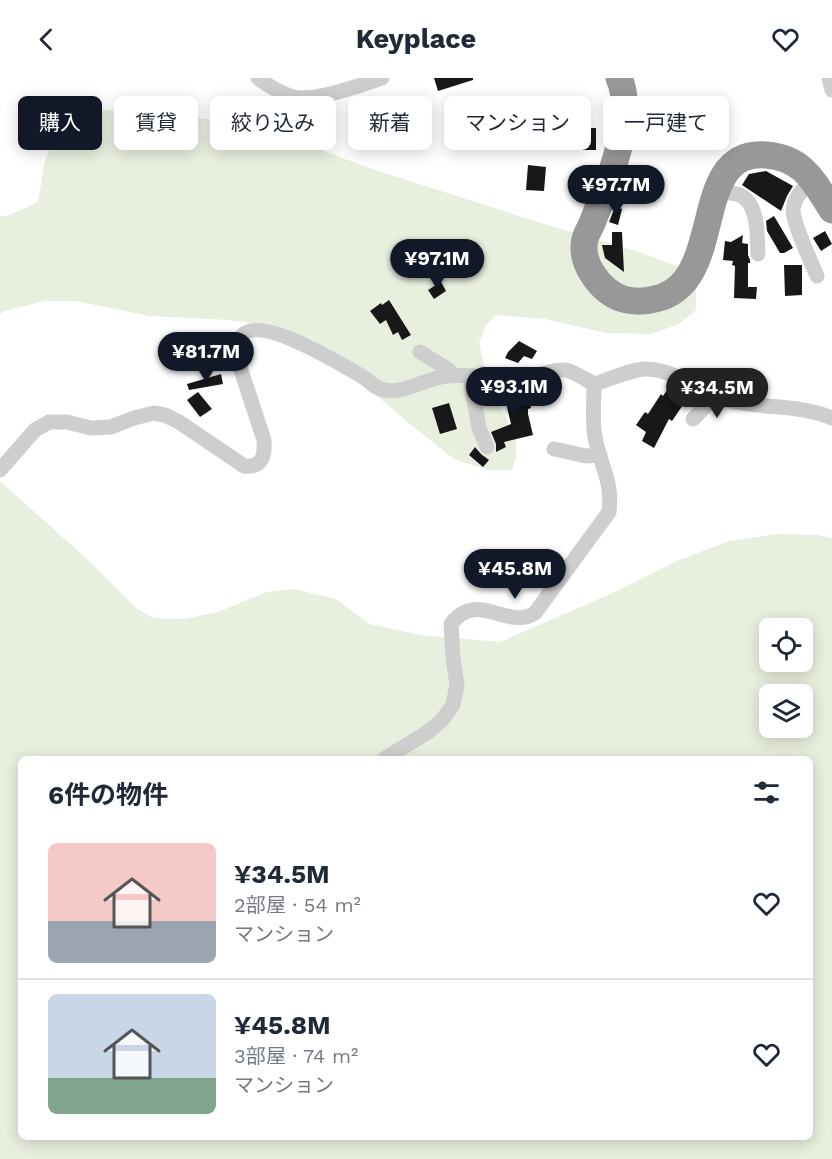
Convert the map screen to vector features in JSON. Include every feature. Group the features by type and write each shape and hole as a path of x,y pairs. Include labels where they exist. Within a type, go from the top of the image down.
{"highway":[{"path":"619,78 624,98 621,135 613,169 585,240 586,259 599,282 621,298 643,302 663,298 681,286 695,264 721,178 732,164 746,156 769,155 800,166 813,179 832,210"}],"street":[{"path":"258,78 278,90 299,98 326,95 382,78"},
{"path":"829,78 832,90"},
{"path":"813,179 798,194 794,210 796,222 817,276"},
{"path":"716,192 735,193 749,201 754,215 758,254"},
{"path":"0,470 35,430 48,422 67,422 92,428 111,427 154,413 165,415 179,422 244,466 255,465 261,461 265,453 264,440 238,355 242,336 251,330 266,331 297,340 379,389 395,390 447,376 524,378 567,370 594,384 642,369 650,369 674,376 716,396 746,404 818,412 832,418"},
{"path":"420,352 449,370 451,376"},
{"path":"471,376 479,428 487,447"},
{"path":"389,756 428,732 442,720 453,705 456,684 451,624 458,616 467,610 477,609 521,619 529,618 609,512 611,498 609,486 594,436 594,384"},
{"path":"693,420 716,396"},
{"path":"554,449 586,456 600,455"}],"green space":[{"path":"102,111 114,111 114,150 198,150 198,118 210,120 210,150 321,150 366,167 640,252 693,272 696,310 679,324 651,334 606,333 545,319 496,315 486,325 479,343 486,374 516,439 516,457 512,470 488,470 454,459 406,421 314,341 279,327 228,320 149,316 76,301 45,301 0,314 0,216 7,216 38,202 45,161 49,150 102,150"},
{"path":"0,481 88,560 136,608 153,618 184,619 218,612 267,592 294,589 336,599 370,624 421,635 500,642 615,592 677,561 729,541 777,534 818,535 832,538 832,1159 0,1159"}],"building":[{"path":"434,78 473,78 473,80 438,91"},
{"path":"591,128 596,128 596,150 591,150"},
{"path":"528,165 546,167 544,191 526,190"},
{"path":"766,171 793,186 781,211 742,185 749,174"},
{"path":"615,207 622,209 618,225 609,222"},
{"path":"774,216 793,248 784,253 780,253 767,231 766,221"},
{"path":"825,231 832,244 821,251 813,238"},
{"path":"612,232 622,232 624,272 605,258 602,245 612,245"},
{"path":"743,235 742,243 748,244 750,260 748,287 757,287 756,299 734,298 735,266 732,265 733,261 723,260 725,241 731,242"},
{"path":"784,265 802,265 802,295 785,296"},
{"path":"441,282 446,291 434,299 428,290"},
{"path":"389,300 411,335 402,340 398,332 393,335 386,320 380,324 370,311"},
{"path":"519,341 537,351 532,359 524,356 518,363 505,358"},
{"path":"221,374 223,384 189,390 187,384"},
{"path":"523,388 525,398 529,397 531,408 528,409 528,414 533,435 504,442 506,447 496,452 496,444 491,432 511,424 503,389"},
{"path":"667,390 685,402 672,421 669,419 654,448 642,441 646,432 636,425 645,412 648,414 661,394 663,396"},
{"path":"198,392 212,409 200,417 187,400"},
{"path":"449,403 457,429 440,434 432,408"},
{"path":"475,447 489,460 483,467 469,455"}]}
